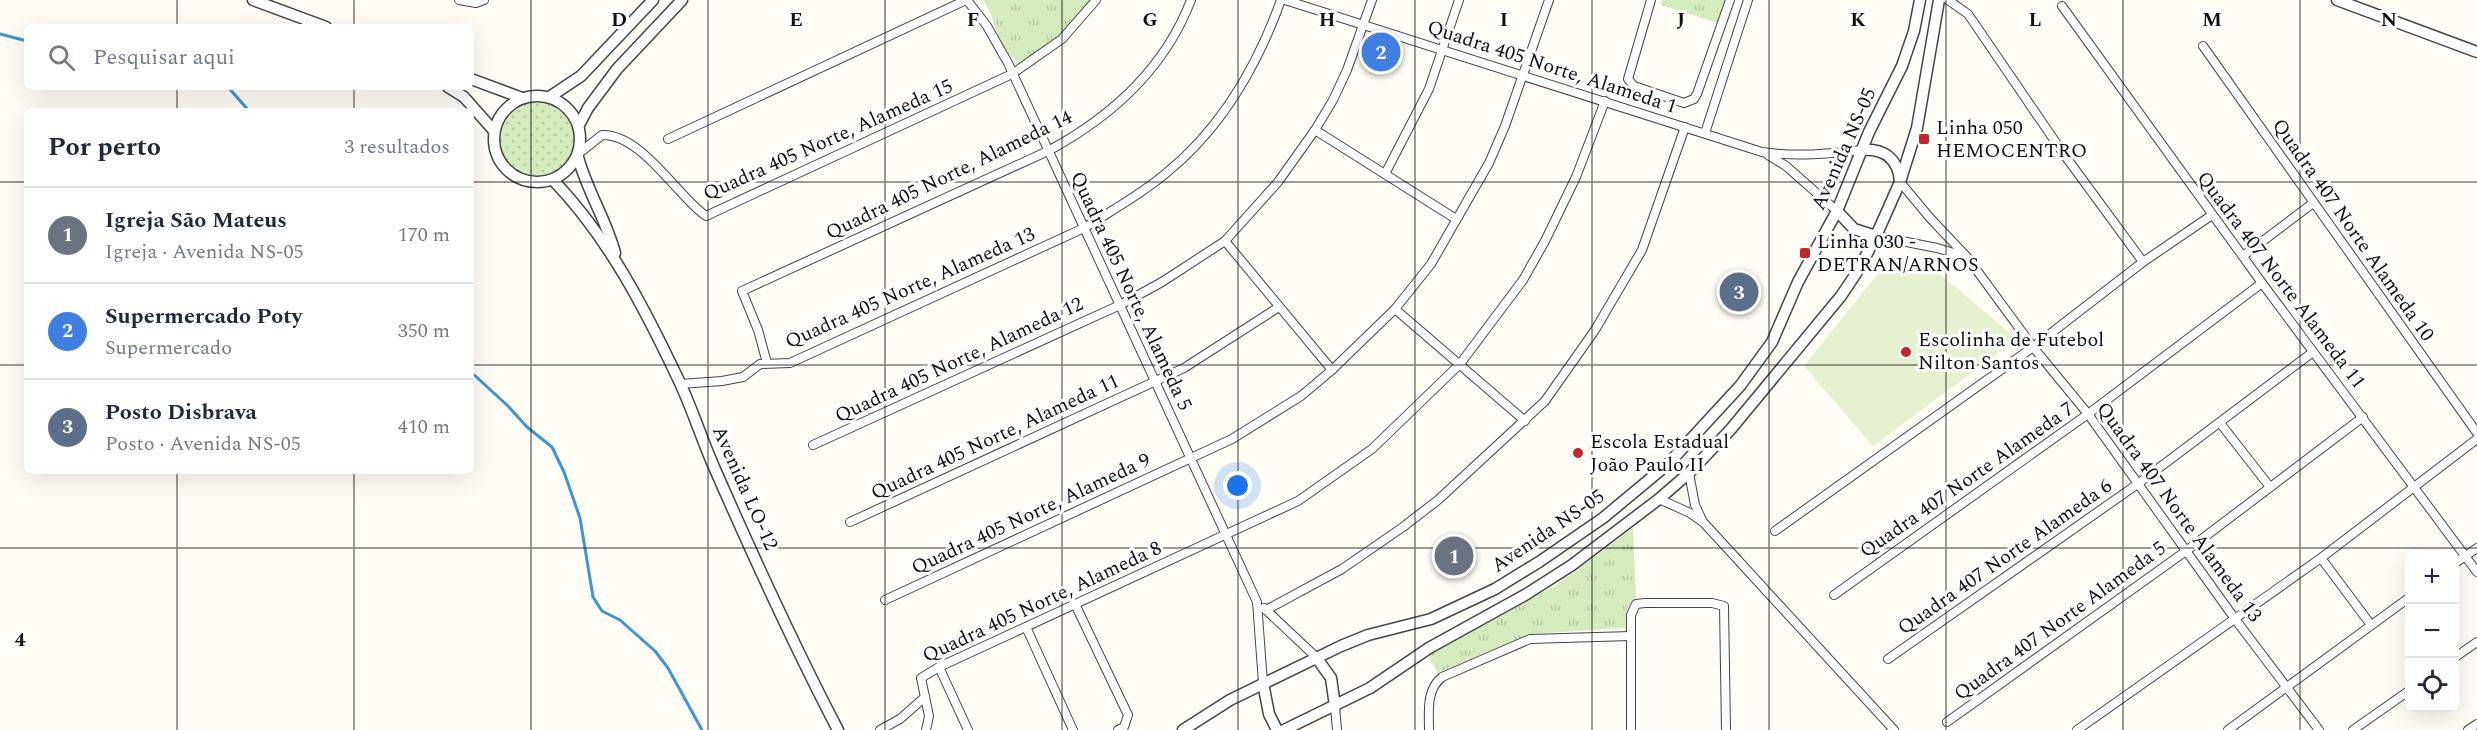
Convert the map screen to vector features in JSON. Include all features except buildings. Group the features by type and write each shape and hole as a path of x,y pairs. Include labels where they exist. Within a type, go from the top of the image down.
{"street":[{"path":"253,0 318,24"},
{"path":"459,0 480,2"},
{"path":"652,0 581,76 551,96 522,98 509,105 499,117 494,131 496,154 502,165 512,175 525,181 539,183 554,180 572,166 578,155 579,125 588,108 617,69 682,0"},
{"path":"668,139 967,0"},
{"name":"Quadra 405 Norte, Alameda 5","path":"967,0 987,26 1012,74 1257,602"},
{"name":"Quadra 405 Norte, Alameda 15","path":"578,155 602,135 617,137 657,165 706,216 1012,74 1062,39 1096,0"},
{"name":"Quadra 405 Norte, Alameda 14","path":"766,363 758,330 742,291 1048,151 1103,116 1134,88 1171,39 1191,0"},
{"name":"Quadra 405 Norte, Alameda 1","path":"1283,0 1762,152"},
{"name":"Quadra 405 Norte, Alameda 13","path":"680,384 743,377 760,364 790,363 1084,228 1156,182 1202,139 1233,100 1252,70 1283,0"},
{"name":"Quadra 405 Norte, Alameda 12","path":"813,445 1120,305 1162,282 1225,241 1278,182 1315,130 1341,85 1371,0"},
{"path":"1386,174 1424,99 1459,0"},
{"name":"Quadra 405 Norte, Alameda 9","path":"885,600 1232,439 1301,396 1332,370 1395,309 1431,264 1489,162 1524,76 1549,0"},
{"path":"1651,0 1628,80 1634,86 1684,103 1694,99 1697,94 1730,0"},
{"path":"1705,133 1748,0"},
{"name":"Avenida NS-05","path":"1183,730 1219,706 1263,682 1357,638 1437,617 1488,592 1565,545 1644,485 1687,445 1764,356 1778,331 1798,282 1838,211 1862,150 1908,53 1920,0"},
{"name":"Avenida NS-05","path":"1284,730 1370,688 1437,643 1553,578 1659,499 1689,473 1731,429 1850,284 1876,236 1900,182 1917,128 1939,0"},
{"path":"1948,0 1968,14 2063,153 2143,262"},
{"path":"2337,0 2477,52"},
{"name":"Quadra 407 Norte Alameda 11","path":"2062,6 2212,215 2477,572"},
{"path":"1726,14 1742,19"},
{"name":"Quadra 407 Norte Alameda 10","path":"2203,46 2477,433"},
{"path":"474,80 522,98"},
{"path":"453,90 464,97 474,108"},
{"path":"551,96 568,107 579,125"},
{"name":"Quadra 405 Norte, Alameda 8","path":"926,730 929,716 921,678 939,667 1298,501 1372,449 1460,364 1523,280 1576,177 1605,101"},
{"path":"474,108 494,131"},
{"path":"1266,610 1342,569 1403,527 1438,500 1545,401 1594,330 1641,249 1685,127"},
{"path":"1315,130 1456,219"},
{"path":"1762,152 1811,155 1872,149 1887,154 1898,171 1900,182"},
{"path":"1762,152 1786,166 1838,211 1854,229 1967,257"},
{"name":"Avenida LO-12","path":"578,155 584,178 604,218 617,262"},
{"name":"Avenida LO-12","path":"554,180 579,206 617,262 680,384 755,558 838,730"},
{"name":"Quadra 407 Norte Alameda 13","path":"1900,182 1925,213 1967,257 2033,347 2088,414 2235,619 2319,730"},
{"path":"2244,256 2313,203"},
{"path":"1775,531 2033,347 2143,262 2212,215"},
{"path":"1225,241 1332,370"},
{"name":"Quadra 407 Norte Alameda 7","path":"1834,595 2088,414 2262,283"},
{"name":"Quadra 405 Norte, Alameda 11","path":"850,522 1155,381 1218,347 1279,307"},
{"path":"1395,309 1525,421"},
{"name":"Quadra 407 Norte Alameda 6","path":"1888,659 2139,483 2313,352"},
{"name":"Quadra 407 Norte Alameda 5","path":"1947,722 2186,551 2363,417"},
{"path":"2220,423 2270,487"},
{"path":"2077,730 2321,558 2477,439"},
{"path":"1689,473 1695,505 1704,523"},
{"path":"1659,499 1690,513 1704,523 1894,730"},
{"path":"2459,561 2477,548"},
{"path":"2321,558 2371,625"},
{"path":"2228,730 2287,689 2405,600"},
{"path":"1257,602 1316,657 1331,678 1336,730"},
{"path":"1257,602 1263,682 1269,714 1277,730"},
{"path":"1631,730 1633,607 1645,603 1712,603 1724,606 1726,730"},
{"path":"1075,604 1128,716 1124,727 1118,730"},
{"path":"1026,627 1073,730"},
{"path":"1429,730 1430,698 1435,683 1442,677 1530,639 1631,636"},
{"path":"2459,655 2477,642"},
{"path":"939,667 968,730"},
{"path":"2354,730 2405,693"},
{"path":"880,730 900,719 925,697"},
{"path":"2468,730 2477,724"}],"green space":[{"path":"983,0 1090,0 1048,45 1028,58 1018,61 1011,56 1001,41"},
{"path":"1662,0 1725,0 1718,23 1661,5"},
{"path":"537,100 552,103 565,111 573,124 576,139 573,154 565,167 552,175 537,178 522,175 509,167 501,154 498,139 501,124 509,111 522,103"},
{"name":"Escolinha de Futebol Nilton Santos","path":"1888,261 1928,264 2017,339 1873,446 1804,366"},
{"path":"1633,528 1636,598 1628,606 1625,628 1529,634 1438,673 1428,655 1558,584"}],"waterway":[{"path":"0,34 24,40"},
{"path":"231,90 246,108"},
{"path":"474,375 527,427 552,447 564,472 580,518 593,597 602,611 620,620 655,651 668,668 702,730"}],"place":[{"name":"Supermercado Poty","path":"1381,52"},
{"name":"Linha 050 HEMOCENTRO","path":"1924,139"},
{"name":"Linha 030 - DETRAN/ARNOS","path":"1805,253"},
{"name":"Posto Disbrava","path":"1739,292"},
{"name":"Escolinha de Futebol Nilton Santos","path":"1906,352"},
{"name":"Escola Estadual João Paulo II","path":"1578,453"},
{"name":"Igreja São Mateus","path":"1454,556"}]}
